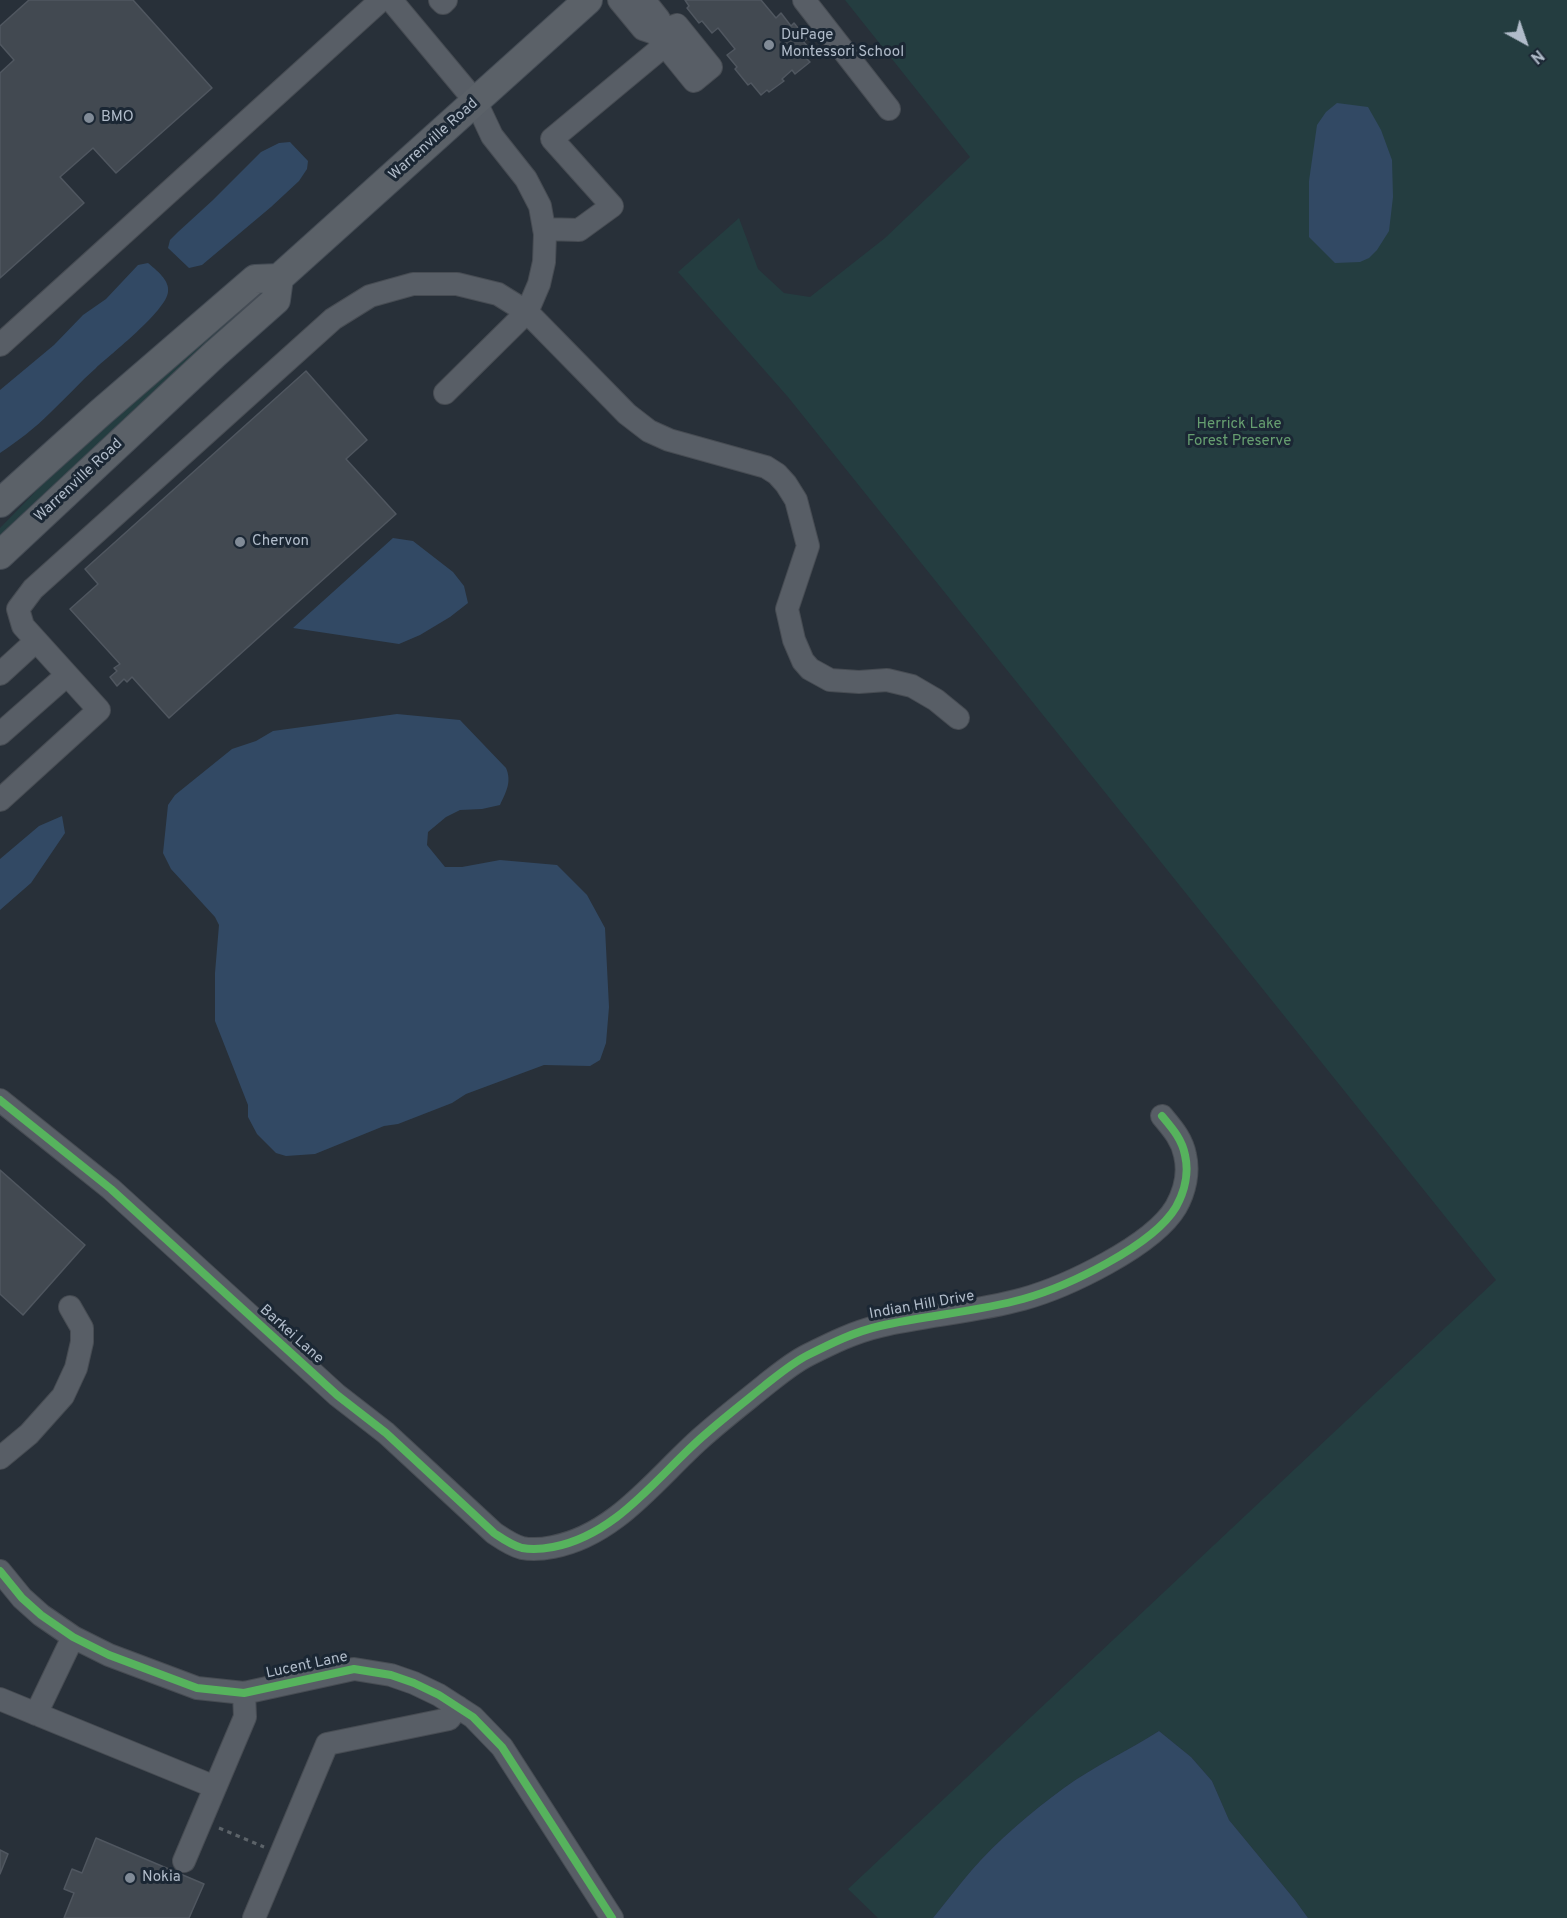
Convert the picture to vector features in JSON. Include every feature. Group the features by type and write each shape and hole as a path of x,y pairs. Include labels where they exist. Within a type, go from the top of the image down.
{"main road":[{"name":"Warrenville Road","path":"0,555 276,300 279,278 588,0"},
{"path":"0,503 255,279 279,278"}],"street":[{"path":"0,345 381,0"},
{"path":"391,0 476,102 492,136 526,179 540,206 544,229 544,262 539,284 527,312 445,393"},
{"path":"440,0 443,3 446,0"},
{"path":"619,0 643,29 660,39"},
{"path":"644,0 659,19 660,39"},
{"path":"804,0 889,110"},
{"path":"544,229 579,230 612,206 552,139 660,39"},
{"path":"0,800 99,710 23,626 18,609 33,589 333,320 370,296 413,284 458,284 498,294 527,312 627,414 649,431 669,440 766,467 786,484 796,500 808,546 787,609 798,651 803,660 810,669 830,680 859,682 887,680 912,686 936,700 958,718"},
{"path":"0,674 36,641"},
{"path":"0,734 67,675"},
{"name":"Barkei Lane","path":"0,1100 111,1189 337,1395 386,1432 494,1533 506,1542 529,1549 561,1545 579,1539"},
{"name":"Indian Hill Drive","path":"579,1539 618,1516 700,1439 806,1356 844,1337 882,1326 956,1314 1025,1299 1060,1286 1121,1255 1167,1219 1176,1208 1185,1186 1187,1173 1182,1145 1162,1116"},
{"path":"0,1458 29,1434 63,1396 76,1368 82,1342 82,1328 70,1307"},
{"name":"Lucent Lane","path":"0,1571 22,1598 41,1615 74,1637 110,1655 178,1683 210,1691 244,1693 329,1674 361,1670 390,1675 414,1683 458,1707 482,1726 502,1748 612,1918"},
{"path":"36,1714 74,1637"},
{"path":"184,1861 244,1717 244,1693"},
{"path":"0,1699 215,1787"},
{"path":"254,1918 327,1744 449,1719 458,1707"}],"path":[{"path":"219,1828 266,1848"}],"green space":[{"name":"Herrick Lake Forest Preserve","path":"845,0 1567,0 1567,1918 1308,1918 1229,1820 1212,1781 1191,1757 1159,1731 1075,1780 1027,1817 981,1860 933,1918 878,1918 848,1889 1496,1280 788,397 678,272 739,218 758,269 784,293 810,297 885,238 970,157"},
{"path":"267,288 211,344 0,542 0,528 75,451"}],"water":[{"path":"1337,103 1368,107 1381,130 1392,160 1393,197 1389,231 1377,250 1369,258 1360,262 1335,263 1309,237 1309,181 1317,125 1326,112"},
{"path":"290,142 308,161 307,169 299,181 271,207 202,265 189,268 168,248 170,240 261,152 279,143"},
{"path":"148,263 167,283 168,292 158,310 38,424 0,453 0,390 54,345 83,315 106,299 138,265"},
{"path":"393,538 413,541 453,572 464,586 468,603 420,635 399,644 293,628"},
{"path":"397,714 460,720 506,768 508,773 508,787 500,805 460,810 446,817 428,832 427,845 445,867 462,867 500,860 557,865 587,895 605,928 609,1007 606,1043 600,1060 590,1066 544,1065 466,1094 452,1103 398,1124 384,1126 315,1154 286,1156 276,1153 257,1134 248,1117 248,1105 215,1021 215,973 219,925 215,917 171,869 163,853 168,805 175,795 232,749 256,741 273,731"},
{"path":"62,816 65,833 31,883 0,910 0,859 39,826"},
{"path":"1159,1731 1191,1757 1212,1781 1229,1820 1308,1918 933,1918 981,1860 1027,1817 1075,1780"}],"building":[{"name":"BMO","path":"29,0 133,0 212,88 116,173 93,148 60,177 84,203 0,278 0,73 14,60 0,44 0,26"},
{"name":"DuPage Montessori School","path":"685,0 761,0 776,18 781,13 791,26 794,23 807,39 803,41 814,54 807,59 810,62 795,74 792,70 782,79 784,81 761,95 751,83 748,85 727,55 735,49 718,28 712,33 702,21 699,23 687,8 689,6"},
{"name":"Chervon","path":"306,371 367,440 346,459 396,514 169,718 132,677 127,682 124,679 117,686 110,677 117,671 114,668 120,664 70,609 98,584 85,569"},
{"path":"0,1170 85,1245 23,1315 0,1294"},
{"name":"Nokia","path":"96,1838 204,1884 189,1918 64,1918 74,1893 64,1889 72,1869 82,1873"},
{"path":"0,1850 8,1854 0,1874"}],"cycle path":[{"path":"0,1100 111,1189 337,1395 386,1433 494,1533 514,1545 534,1549 576,1541 616,1518 716,1425 780,1373 808,1355 870,1328 1023,1299 1084,1275 1129,1250 1165,1222 1176,1207 1184,1188 1187,1168 1184,1149 1162,1116"},
{"path":"0,1571 22,1598 41,1615 73,1637 109,1655 197,1688 244,1693 354,1669 391,1675 439,1695 473,1717 502,1747 612,1918"}],"place":[{"name":"DuPage Montessori School","path":"769,45"},
{"name":"BMO","path":"89,118"},
{"name":"Chervon","path":"240,542"},
{"name":"Nokia","path":"130,1878"}]}
